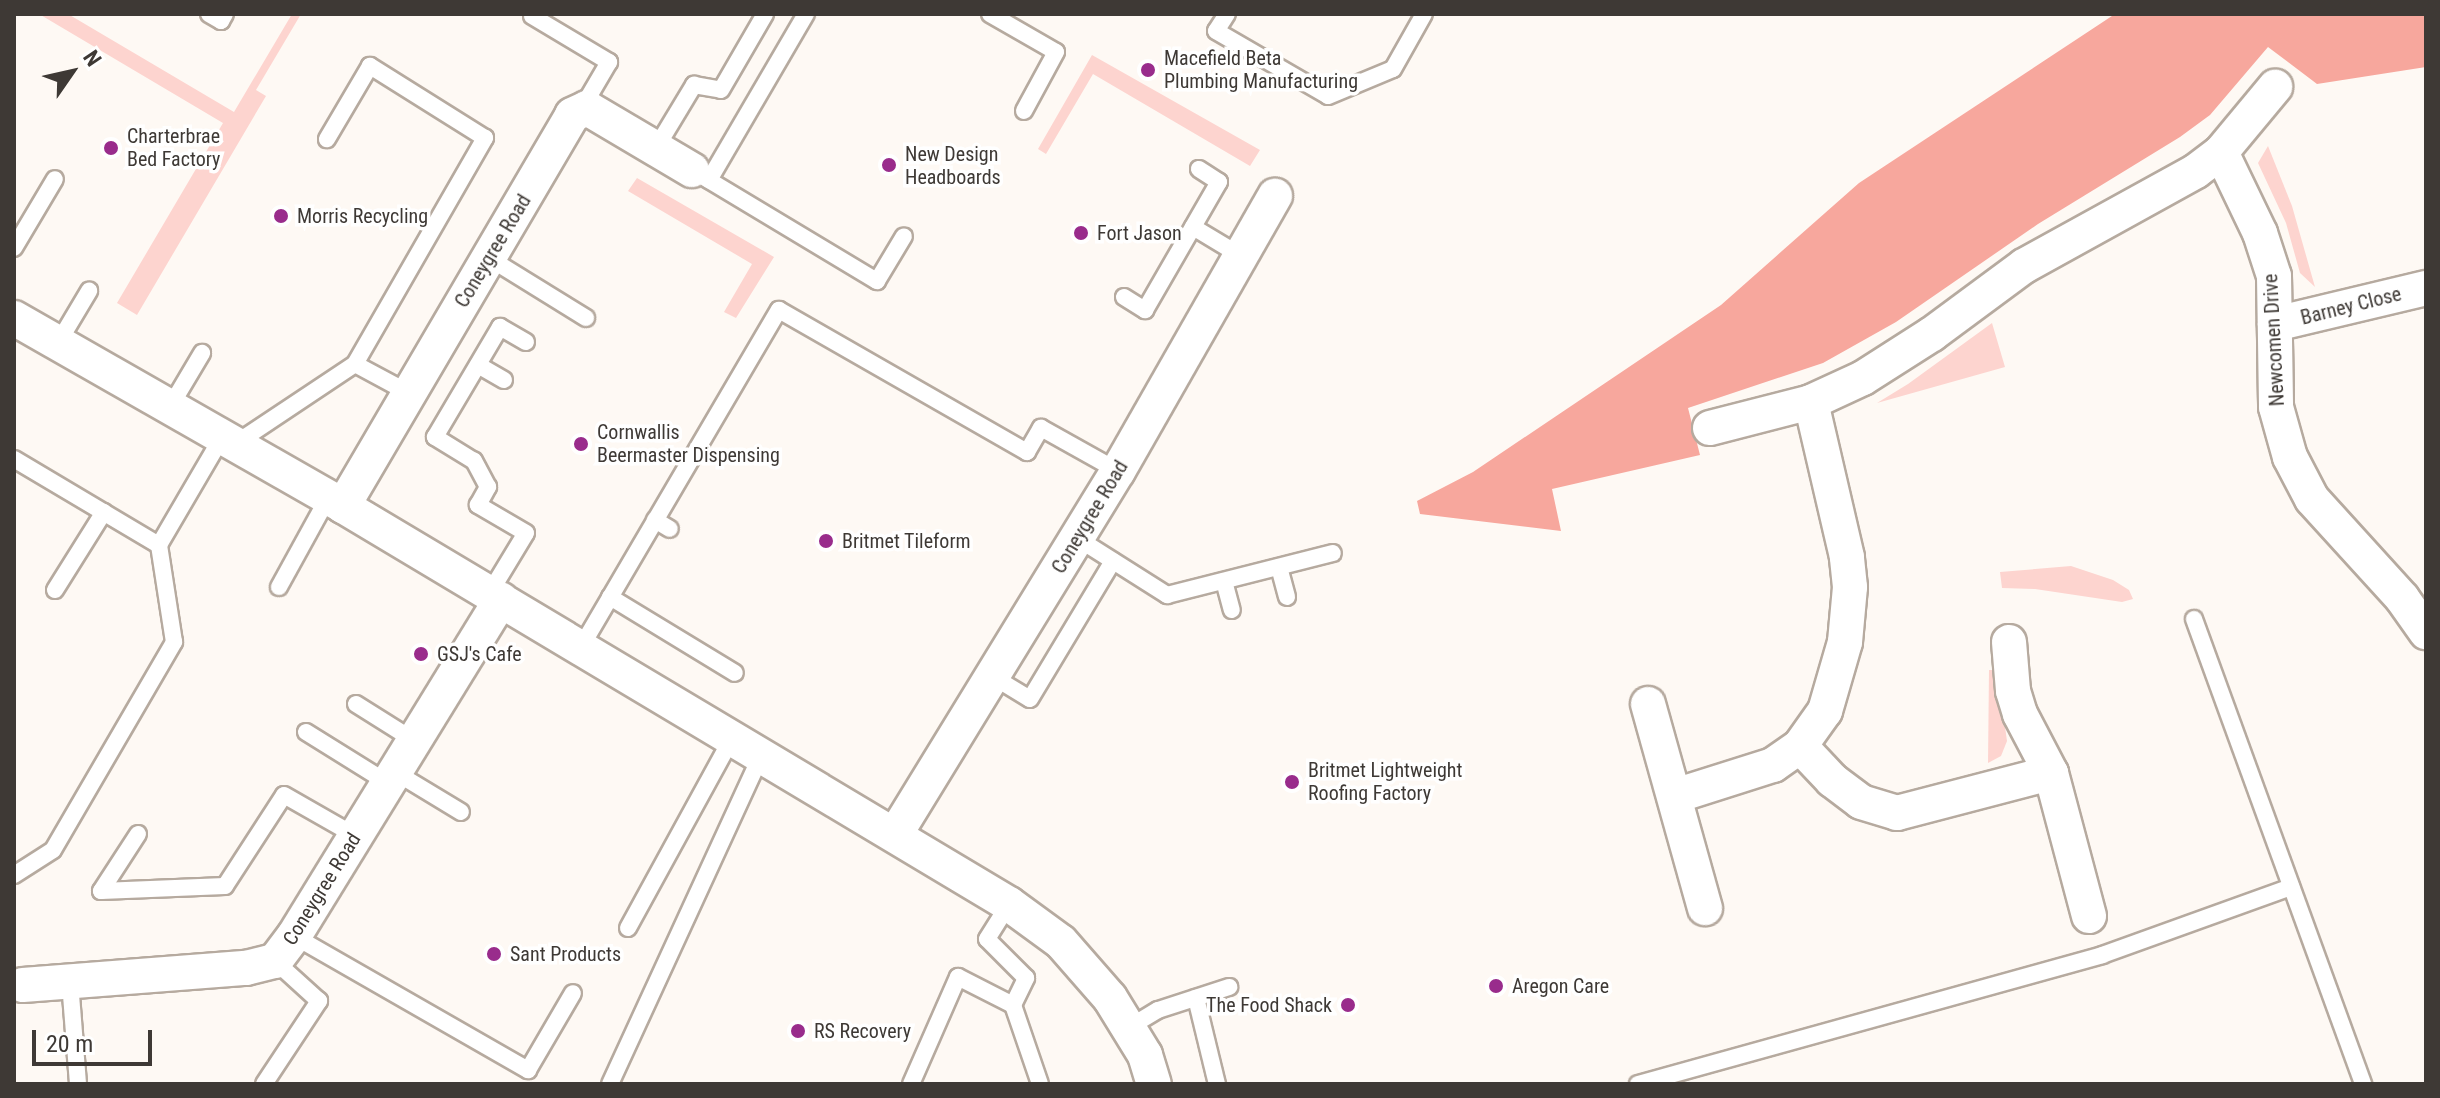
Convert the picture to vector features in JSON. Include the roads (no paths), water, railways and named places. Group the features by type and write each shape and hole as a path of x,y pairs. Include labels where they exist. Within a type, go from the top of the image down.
{"street":[{"path":"1710,428 1811,402 1863,378 1932,334 2024,266 2196,171 2221,152 2275,87"},
{"path":"580,112 587,108 701,175"},
{"name":"Coneygree Road","path":"336,502 409,393 572,115 580,112"},
{"name":"Newcomen Drive","path":"2221,152 2260,233 2274,276 2276,407 2290,457 2312,499 2402,598 2426,632"},
{"name":"Coneygree Road","path":"896,833 1118,471 1275,196"},
{"name":"Barney Close","path":"2275,324 2426,288"},
{"path":"14,318 336,502 896,833 1009,904 1061,942 1110,998 1145,1055 1154,1084"},
{"path":"1675,796 1773,765 1800,746 1825,711 1845,642 1850,587 1847,557 1811,402"},
{"name":"Coneygree Road","path":"19,986 246,968 284,948 415,741 495,597"},
{"path":"2009,642 2013,691 2020,714 2051,773 2089,916"},
{"path":"1648,704 1705,908"},
{"path":"1800,746 1832,780 1861,802 1897,813 2051,773"}],"lane":[{"path":"209,14 221,21 225,14"},
{"path":"656,148 694,85 721,90 765,14"},
{"path":"806,14 701,175 877,281 904,236"},
{"path":"990,14 1056,52 1024,111"},
{"path":"1220,16 1216,31 1328,96 1393,69 1424,14"},
{"path":"532,16 609,62 580,112"},
{"path":"14,875 53,850 174,642 159,545 228,440 355,364 485,138 370,66 327,139"},
{"path":"1124,297 1145,310 1219,182 1199,169"},
{"path":"14,248 55,179"},
{"path":"1193,227 1241,256"},
{"path":"489,258 586,318"},
{"path":"58,343 89,291"},
{"path":"581,647 610,597 663,525 779,310 1027,452 1041,428 1118,471"},
{"path":"495,597 526,533 478,505 488,487 474,461 435,437 500,327 526,342"},
{"path":"170,407 202,353"},
{"path":"355,364 409,393"},
{"path":"478,365 504,380"},
{"path":"14,459 159,545"},
{"path":"279,587 336,502"},
{"path":"55,590 104,512"},
{"path":"1077,538 1167,595 1333,553"},
{"path":"992,676 1030,699 1113,561"},
{"path":"1279,567 1287,597"},
{"path":"1224,581 1232,610"},
{"path":"610,597 735,673"},
{"path":"2194,619 2363,1084"},
{"path":"356,704 415,741"},
{"path":"306,732 461,812"},
{"path":"628,928 733,736"},
{"path":"610,1084 762,753"},
{"path":"138,834 101,891 225,886 284,795 356,836"},
{"path":"1638,1084 2102,955 2291,887"},
{"path":"1009,904 987,939 1026,978 1013,1005"},
{"path":"284,948 429,1008 528,1070 573,993"},
{"path":"264,1084 319,1001 284,948"},
{"path":"911,1084 958,977 1013,1005 1040,1084"},
{"path":"70,982 78,1084"},
{"path":"1128,1028 1158,1010 1229,987"},
{"path":"1196,998 1217,1084"}],"place":[{"name":"Macefield Beta Plumbing Manufacturing","path":"1148,70"},
{"name":"Charterbrae Bed Factory","path":"111,148"},
{"name":"New Design Headboards","path":"889,165"},
{"name":"Morris Recycling","path":"281,216"},
{"name":"Fort Jason","path":"1081,233"},
{"name":"Cornwallis Beermaster Dispensing","path":"581,444"},
{"name":"Britmet Tileform","path":"826,541"},
{"name":"GSJ's Cafe","path":"421,654"},
{"name":"Britmet Lightweight Roofing Factory","path":"1292,782"},
{"name":"Sant Products","path":"494,954"},
{"name":"Aregon Care","path":"1496,986"},
{"name":"The Food Shack","path":"1348,1005"},
{"name":"RS Recovery","path":"798,1031"}]}
